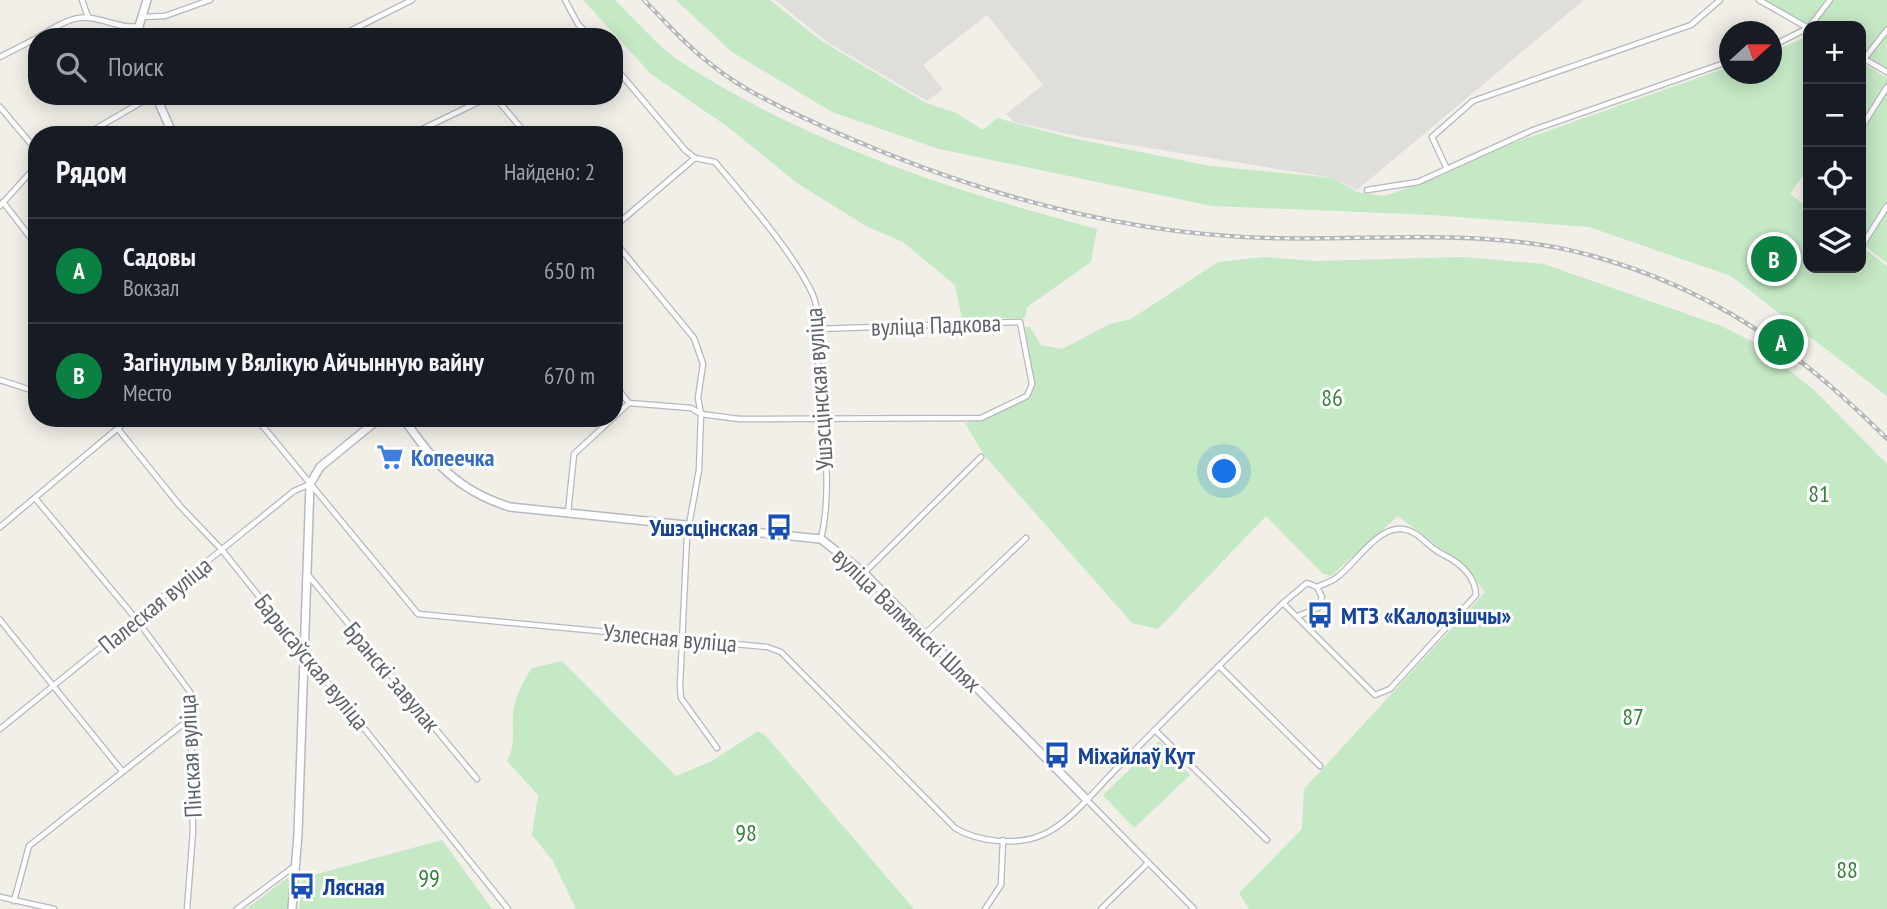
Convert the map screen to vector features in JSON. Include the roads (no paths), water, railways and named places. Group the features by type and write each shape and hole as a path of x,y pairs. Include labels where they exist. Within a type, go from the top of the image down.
{"street":[{"path":"82,0 88,18"},
{"path":"56,28 74,19 88,18 128,27 139,26 147,0"},
{"path":"141,17 165,16 210,0"},
{"path":"356,28 412,0"},
{"path":"565,0 581,28"},
{"path":"1447,169 1432,137 1473,101 1691,25 1720,0"},
{"path":"1759,0 1803,24"},
{"path":"1814,21 1830,0"},
{"path":"1782,41 1803,30"},
{"path":"1866,54 1887,30"},
{"path":"0,57 28,42"},
{"path":"1866,60 1887,72"},
{"path":"1367,190 1418,182 1533,131 1719,65"},
{"name":"Ушэсцінская вуліца","path":"623,77 666,130 695,158 715,162 766,225 811,292 818,329 822,420 826,522 821,539"},
{"path":"1866,120 1887,88"},
{"path":"101,126 138,105"},
{"path":"158,105 169,126"},
{"path":"429,126 474,105"},
{"path":"501,105 519,126"},
{"path":"0,107 28,140"},
{"path":"623,218 695,158"},
{"path":"28,175 2,204 28,235"},
{"path":"1866,239 1887,206"},
{"path":"623,252 698,345 703,364 698,398 701,414 699,470 690,525 681,698 717,748"},
{"name":"вуліца Падкова","path":"818,329 1020,322 1032,384 1027,396 982,418 822,420"},
{"path":"0,380 28,389"},
{"path":"623,395 629,403 691,408 701,414 739,419 822,420"},
{"path":"623,409 629,403"},
{"name":"Узлесная вуліца","path":"263,427 418,614 682,639 780,652 955,828 974,838 1003,840 1042,835 1086,799 1283,603"},
{"path":"292,909 297,865 310,484 320,467 369,427"},
{"name":"вуліца Валмянскі Шлях","path":"411,427 460,486 482,498 510,507 821,539 864,573 1194,909"},
{"path":"568,513 574,454 604,427"},
{"path":"0,527 118,429"},
{"name":"Барысаўская вуліца","path":"118,429 180,506 222,550 508,909"},
{"path":"864,573 981,457"},
{"name":"Палеская вуліца","path":"0,729 294,491 310,484"},
{"name":"Пінская вуліца","path":"35,498 187,683 192,717 193,831 187,909"},
{"path":"1298,616 1309,614 1318,608 1322,597 1317,587 1307,583 1283,603 1375,695 1390,689 1476,595 1475,586 1467,571 1428,547 1415,533 1399,528 1381,535 1335,579 1317,587"},
{"path":"924,635 1026,538"},
{"name":"Бранскі завулак","path":"307,575 477,779"},
{"path":"0,620 122,771"},
{"path":"1219,666 1320,766"},
{"path":"14,901 29,846 192,717"},
{"path":"1155,730 1267,840"},
{"path":"985,909 1002,885 1003,840"},
{"path":"1101,909 1148,863"},
{"path":"237,909 297,865"},
{"path":"0,898 54,909"}],"railway":[{"path":"644,0 704,59 771,102 885,153 992,191 1046,206 1156,228 1212,235 1269,238 1430,237 1510,241 1550,246 1633,269 1675,285 1751,326 1820,377 1887,439"}],"place":[{"name":"Загінулым у Вялікую Айчынную вайну","path":"1774,259"},
{"name":"Садовы","path":"1781,342"},
{"name":"Копеечка","path":"390,457"},
{"name":"Ушэсцінская","path":"779,527"},
{"name":"МТЗ «Калодзішчы»","path":"1320,615"},
{"name":"Міхайлаў Кут","path":"1057,755"},
{"name":"Лясная","path":"302,886"}],"park label":[{"name":"86","path":"1332,397"},
{"name":"81","path":"1819,493"},
{"name":"87","path":"1633,716"},
{"name":"98","path":"746,832"},
{"name":"88","path":"1847,869"},
{"name":"99","path":"429,877"}]}
